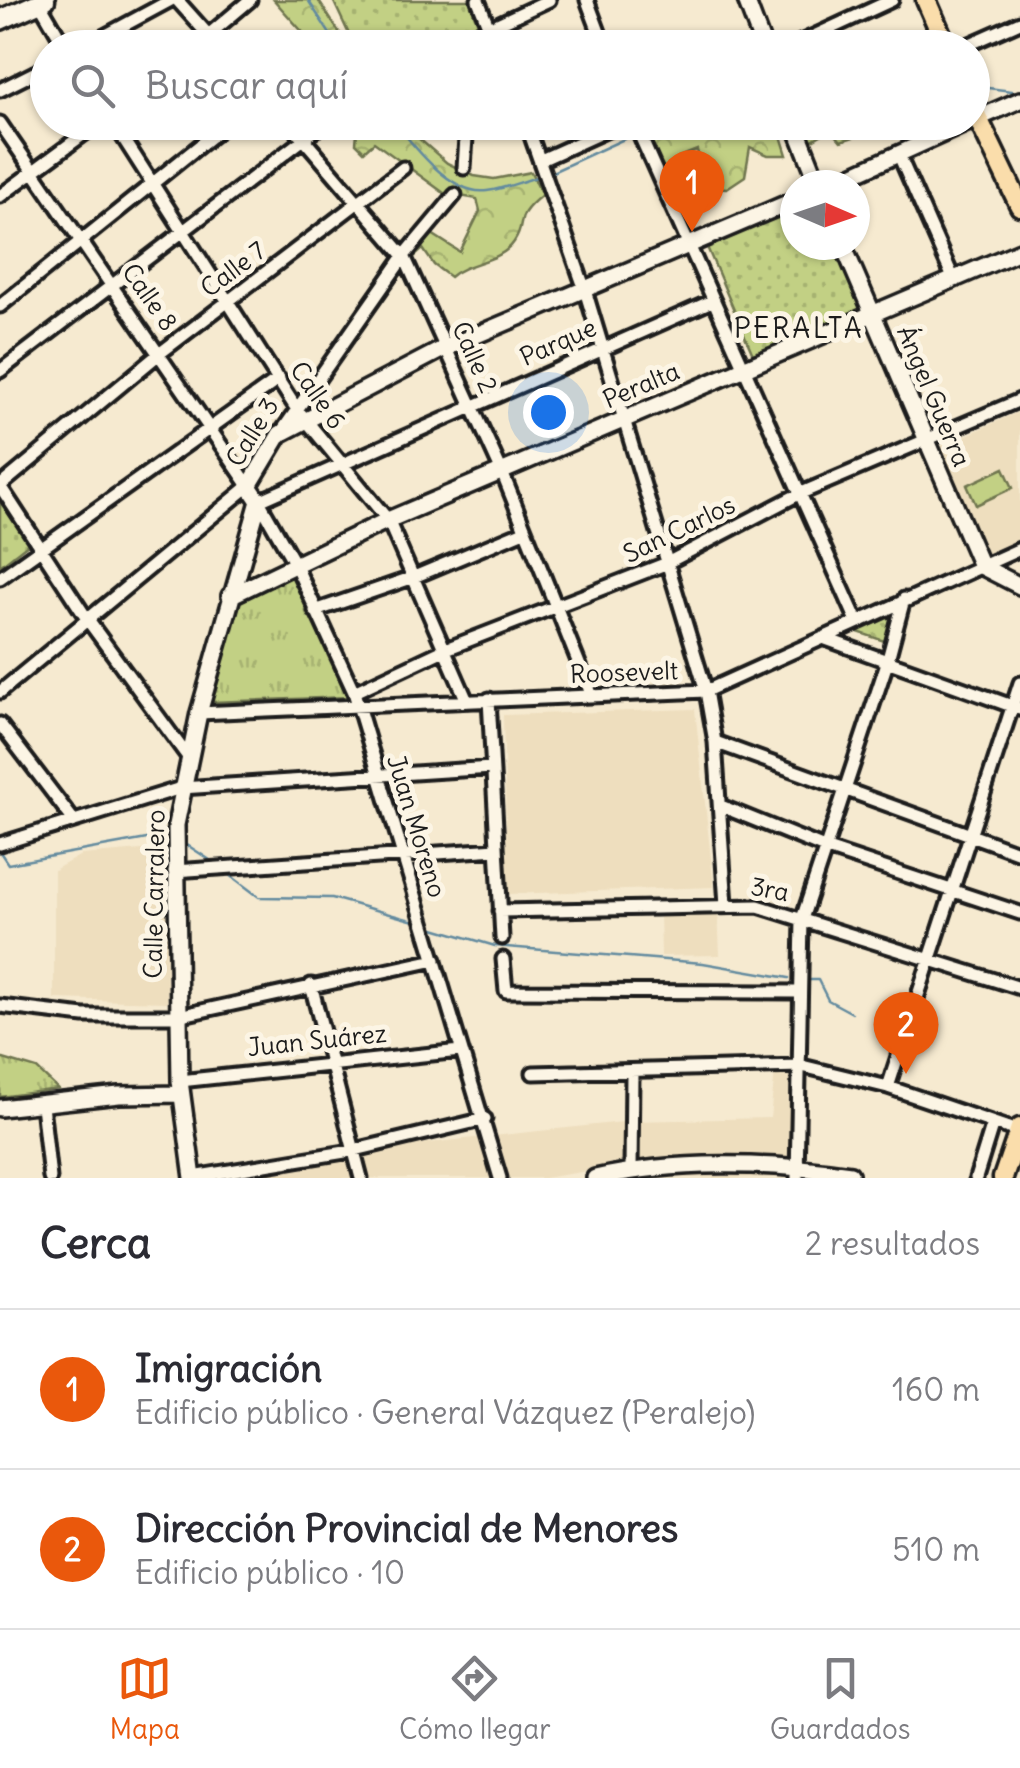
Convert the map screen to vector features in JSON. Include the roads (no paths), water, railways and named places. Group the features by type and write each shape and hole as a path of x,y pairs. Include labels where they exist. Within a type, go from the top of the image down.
{"main road":[{"path":"926,0 939,30"},
{"path":"0,20 42,1"},
{"path":"985,140 1020,206"},
{"path":"1003,1178 1020,1131"}],"street":[{"path":"116,30 174,0 203,30"},
{"path":"214,30 250,0"},
{"path":"478,0 490,30"},
{"path":"483,30 549,0"},
{"path":"587,0 598,30"},
{"path":"746,0 757,30"},
{"path":"827,30 892,0"},
{"path":"42,1 57,30"},
{"path":"990,35 1020,22"},
{"path":"0,90 30,75"},
{"path":"990,111 1015,102"},
{"name":"Calle 8","path":"0,123 259,500"},
{"path":"0,196 76,140"},
{"name":"Calle 6","path":"125,140 301,414 388,520 467,701"},
{"path":"0,306 207,140"},
{"path":"0,371 110,284 306,140"},
{"name":"Calle 2","path":"306,140 404,256 502,472 592,696"},
{"path":"464,168 466,140"},
{"path":"533,140 586,290 706,691 721,806 726,905"},
{"path":"541,160 585,140"},
{"path":"641,140 857,621"},
{"path":"801,140 813,170"},
{"path":"862,170 925,140"},
{"path":"898,153 954,280"},
{"name":"Calle 7","path":"0,486 159,354 404,168"},
{"name":"Calle 3","path":"0,692 249,486 280,434 301,414 404,256 455,195"},
{"path":"301,414 446,347 780,206"},
{"name":"Peralta","path":"230,596 388,520 1020,252"},
{"name":"Ángel Guerra","path":"849,260 980,566"},
{"name":"Parque","path":"259,500 712,300"},
{"path":"0,578 279,380"},
{"name":"San Carlos","path":"354,692 446,649 665,564 799,494 1020,400"},
{"path":"0,486 87,619 188,756"},
{"name":"Juan Moreno","path":"259,500 295,564 354,692 500,1178"},
{"name":"Calle Carralero","path":"193,1177 181,1088 176,825 188,756 259,500"},
{"path":"315,611 414,577 524,531"},
{"name":"Roosevelt","path":"199,713 706,691 1020,549"},
{"path":"980,566 1020,586"},
{"path":"798,1172 802,1066 797,992 802,920 888,663 904,599"},
{"path":"826,639 1016,708"},
{"path":"888,1087 1016,708 1020,683"},
{"path":"489,699 502,938"},
{"path":"0,724 74,822"},
{"path":"715,742 1020,853"},
{"path":"0,844 181,788 492,768"},
{"path":"721,806 827,849 1020,914"},
{"path":"174,871 497,849"},
{"name":"3ra","path":"500,911 758,906 1020,988"},
{"path":"503,959 506,990 797,992"},
{"path":"0,1006 84,1016 178,1016 435,960"},
{"path":"311,986 361,1178"},
{"name":"Juan Suárez","path":"0,1108 181,1088 330,1064 460,1051"},
{"path":"532,1073 802,1066 888,1087 1020,1131"},
{"path":"630,1170 632,1073"},
{"path":"42,1104 50,1178"},
{"path":"193,1177 351,1151 485,1120"},
{"path":"976,1178 993,1123"},
{"path":"596,1178 630,1170 798,1172 850,1174 849,1178"}],"waterway":[{"path":"308,0 327,30"},
{"path":"990,88 1020,92"},
{"path":"409,140 448,178 474,190 507,187 540,176"},
{"path":"548,174 622,140"},
{"path":"0,852 8,864 169,835"},
{"path":"181,841 213,862"},
{"path":"230,875 259,897 332,898 418,922"},
{"path":"431,927 495,946 703,963 789,978"},
{"path":"805,980 818,980 828,1000 852,1013"}],"place":[{"name":"Imigración","path":"692,232"},
{"name":"Dirección Provincial de Menores","path":"906,1074"}],"district":[{"name":"PERALTA","path":"799,328"}]}
